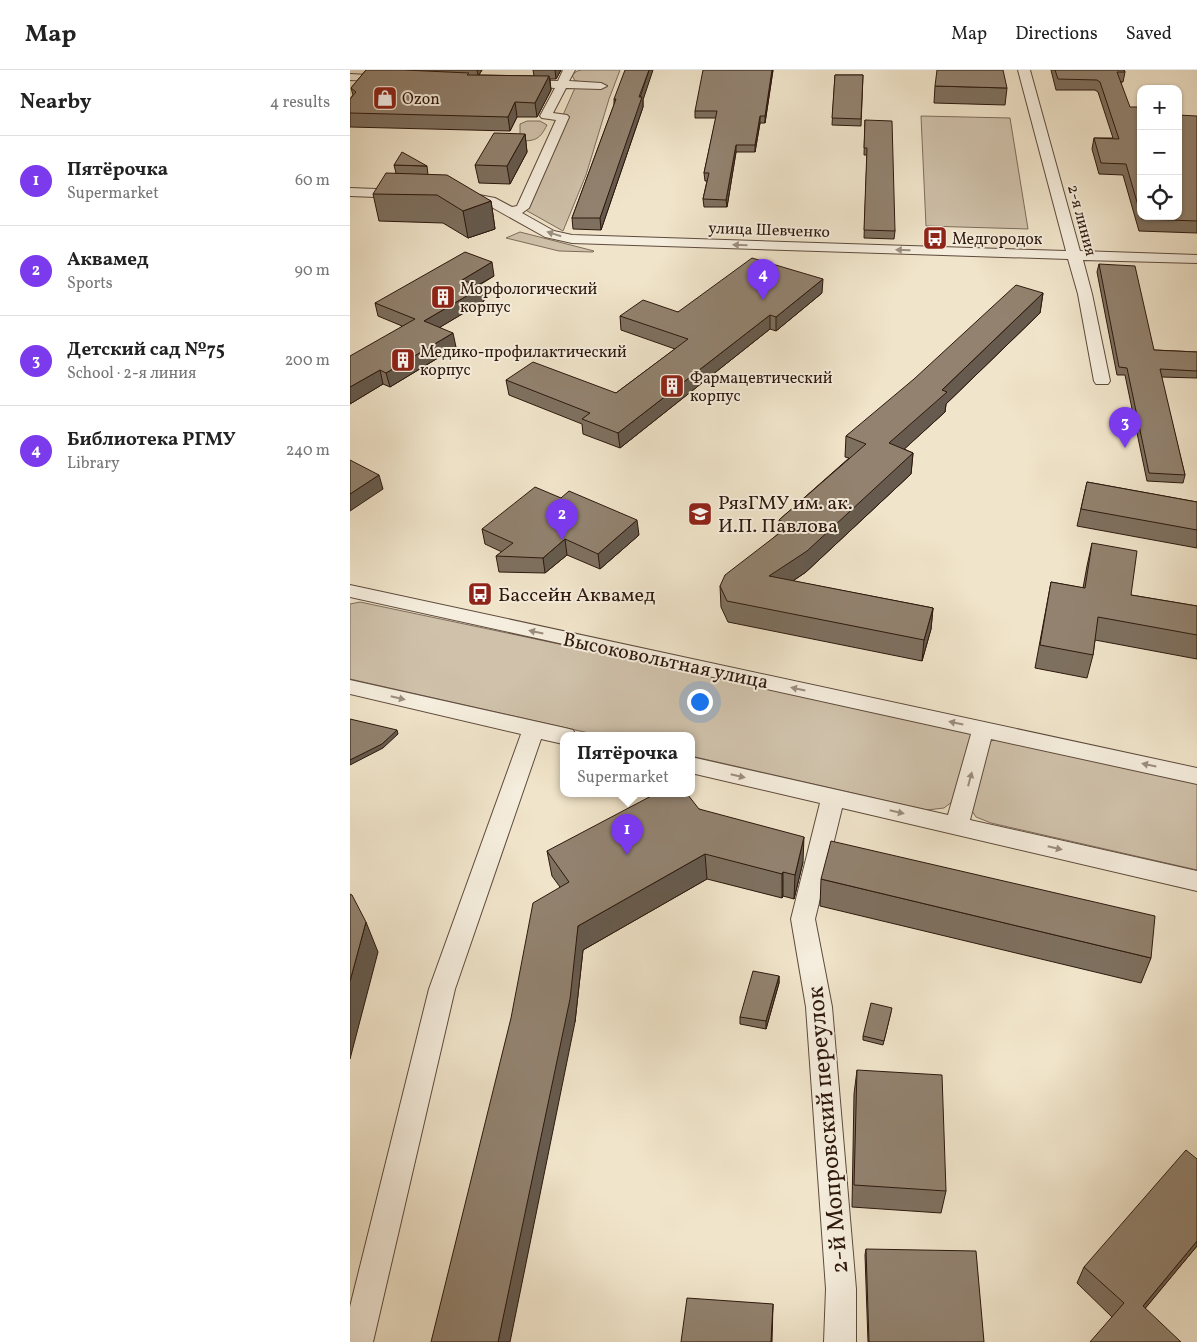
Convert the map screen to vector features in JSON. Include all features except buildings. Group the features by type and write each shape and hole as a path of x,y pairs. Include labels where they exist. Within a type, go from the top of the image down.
{"street":[{"path":"512,212 522,208 563,117 546,116 569,70"},
{"name":"2-я линия","path":"1024,70 1085,294 1102,381"},
{"path":"350,77 401,79"},
{"path":"514,83 601,86"},
{"path":"350,192 418,195"},
{"name":"улица Шевченко","path":"447,196 490,200 550,234 572,239 1197,260"},
{"name":"Высоковольтная улица","path":"350,591 1197,776"},
{"path":"350,687 560,735"},
{"path":"357,1342 442,989 534,729"},
{"path":"957,826 983,729"},
{"path":"695,766 1197,881"},
{"name":"2-й Мопровский переулок","path":"833,798 803,919 820,1016 841,1289 840,1342"}],"shaded area":[{"path":"582,70 620,70 609,99 586,175 563,231 522,208 578,81 575,81 572,75"},
{"path":"921,116 1010,118 1028,229 926,226"},
{"path":"527,121 540,121 547,125 537,138 520,141 520,124"},
{"path":"520,232 594,251 559,251 506,238"},
{"path":"360,602 962,729 972,735 957,798 944,808 927,810 695,757 695,732 584,732 350,679 350,604"},
{"path":"1002,738 1197,781 1197,870 991,823 976,817 969,806 987,749 991,741"}],"place":[{"name":"Ozon","path":"385,98"},
{"name":"Медгородок","path":"935,238"},
{"name":"Морфологический корпус","path":"443,297"},
{"name":"Библиотека РГМУ","path":"763,300"},
{"name":"Медико-профилактический корпус","path":"403,360"},
{"name":"Фармацевтический корпус","path":"672,386"},
{"name":"Детский сад №75","path":"1125,448"},
{"name":"РязГМУ им. ак. И.П. Павлова","path":"700,514"},
{"name":"Аквамед","path":"562,540"},
{"name":"Бассейн Аквамед","path":"480,594"},
{"name":"Пятёрочка","path":"627,855"}]}
